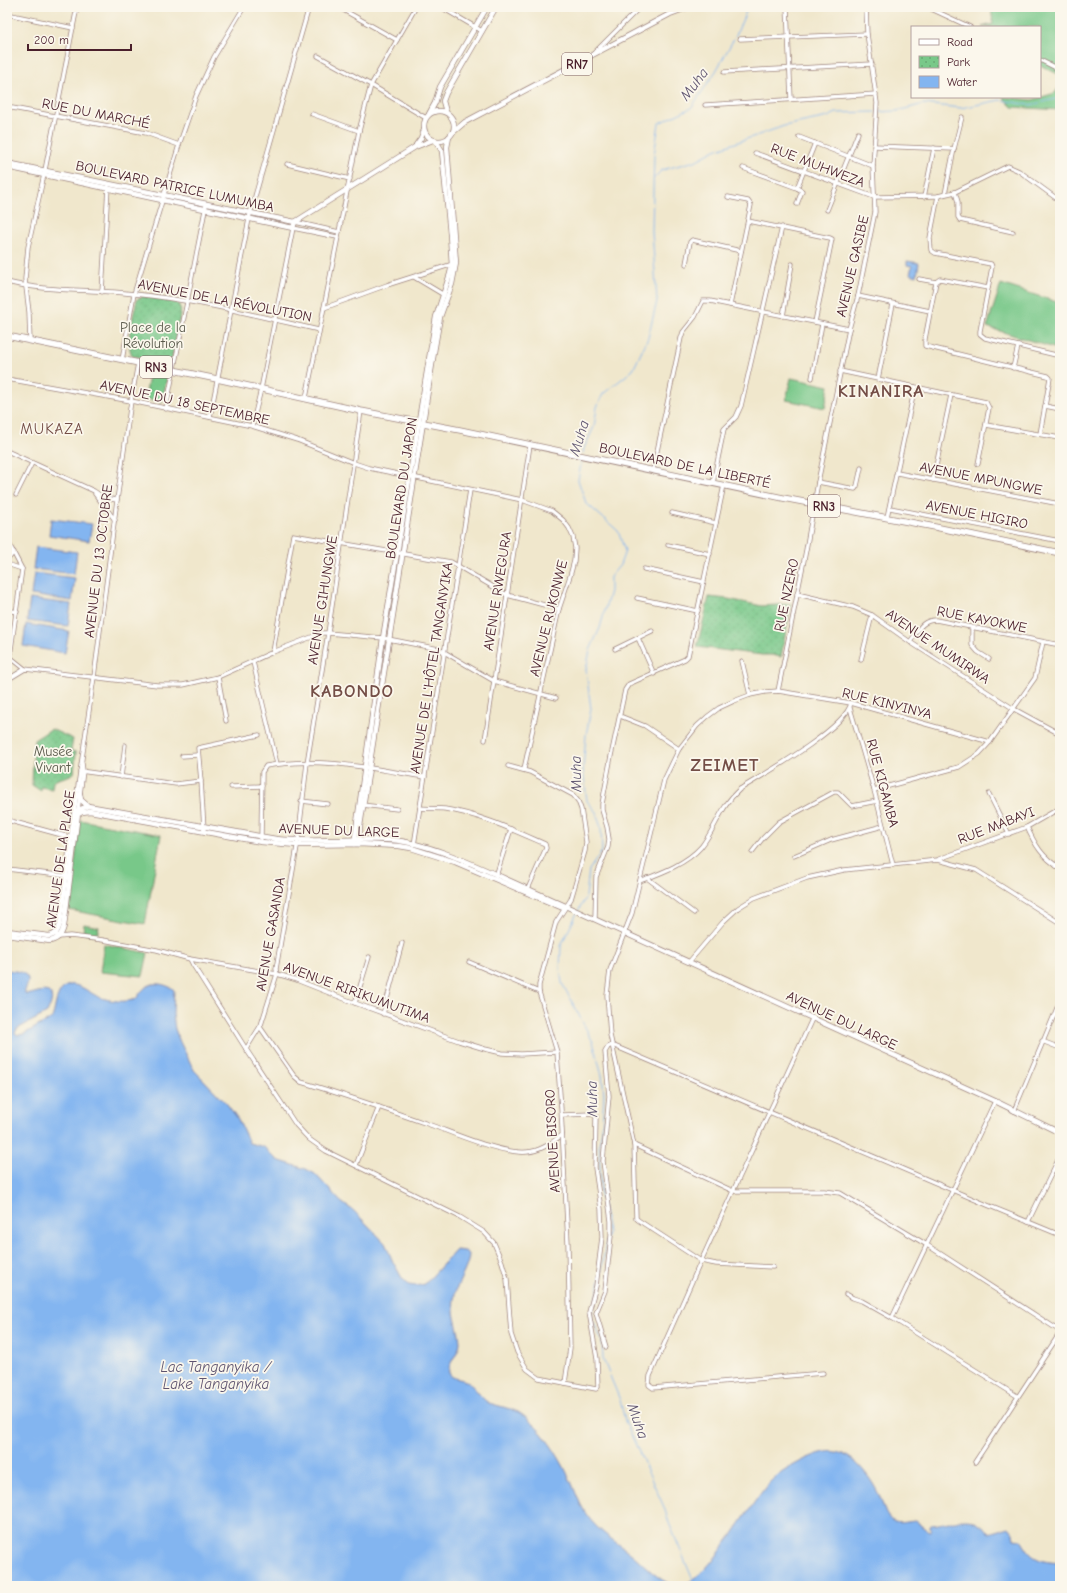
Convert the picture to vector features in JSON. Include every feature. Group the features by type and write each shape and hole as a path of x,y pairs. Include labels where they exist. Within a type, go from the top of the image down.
{"highway":[{"name":"RN3","path":"7,336 306,398"},
{"name":"BOULEVARD DE LA LIBERTÉ","path":"306,398 361,411 576,454 724,486 1060,553"}],"main road":[{"path":"415,147 421,138 424,130 423,126 435,103 440,87 487,7"},
{"path":"293,228 295,222 415,147 435,140 443,140 450,135 454,127 452,120 446,112 444,106 444,97 496,7"},
{"name":"RN7","path":"450,135 465,122 670,14 689,7"},
{"path":"427,116 435,111 446,112"},
{"path":"452,120 465,122"},
{"path":"424,130 426,134 435,140"},
{"name":"BOULEVARD DU JAPON","path":"399,554 414,478 435,333 446,296 450,274 454,264 447,147 450,135"},
{"name":"BOULEVARD DU JAPON","path":"435,140 442,151 449,195"},
{"name":"BOULEVARD PATRICE LUMUMBA","path":"7,163 108,187 250,216 295,222"},
{"name":"BOULEVARD PATRICE LUMUMBA","path":"7,167 45,172"},
{"name":"BOULEVARD PATRICE LUMUMBA","path":"250,216 293,228"},
{"name":"BOULEVARD DU JAPON","path":"357,842 366,768 399,554 409,477 421,422"},
{"path":"76,814 88,806 81,800 80,794"},
{"name":"AVENUE DU LARGE","path":"88,806 107,811 261,840 297,843 357,842 413,847 443,853 574,912 595,919 614,929"},
{"name":"AVENUE DU LARGE","path":"76,814 90,811 107,811"},
{"name":"AVENUE DE LA PLAGE","path":"7,935 46,941 54,940 57,936 68,876 76,814"},
{"name":"AVENUE DU LARGE","path":"582,915 601,925 624,933 689,962 995,1101 1060,1133"},
{"name":"AVENUE DE LA PLAGE","path":"7,931 57,936"}],"street":[{"path":"30,341 29,312 25,279 28,247 45,172 77,7"},
{"path":"122,360 134,294 179,145 196,96 214,57 244,7"},
{"path":"210,417 250,216 310,7"},
{"path":"338,7 397,40"},
{"path":"306,398 359,131 372,85 416,7"},
{"path":"441,7 482,31"},
{"path":"589,58 640,7"},
{"path":"787,7 791,100"},
{"name":"AVENUE GASIBE","path":"814,504 840,371 858,296 875,212 873,166 877,112 876,94 867,34 866,7"},
{"path":"927,7 968,26"},
{"path":"7,14 73,28"},
{"path":"740,39 867,34"},
{"path":"318,56 427,116"},
{"path":"1041,60 1060,70"},
{"path":"724,72 872,64"},
{"path":"705,105 876,94"},
{"name":"RUE DU MARCHÉ","path":"7,107 146,133 179,145"},
{"path":"312,114 359,131"},
{"path":"945,194 962,117"},
{"path":"827,210 858,132"},
{"path":"799,137 873,166"},
{"path":"797,188 815,142"},
{"path":"874,146 954,149"},
{"path":"924,197 934,148"},
{"name":"RUE MUHWEZA","path":"755,153 874,198"},
{"path":"287,164 350,179"},
{"path":"874,198 893,196 938,196 955,192 1008,166 1019,171 1060,201"},
{"path":"743,168 802,191 797,204"},
{"path":"102,292 108,187"},
{"path":"955,192 958,202 958,217 960,220 1013,232"},
{"path":"938,196 930,238 931,250 935,253 991,264 980,334 985,338 1060,356"},
{"path":"728,197 750,202 751,205 730,305"},
{"path":"166,409 206,207"},
{"path":"748,221 782,227 832,239 815,322"},
{"name":"BOULEVARD PATRICE LUMUMBA","path":"295,222 339,232"},
{"path":"713,483 724,429 736,417 741,406 764,312 782,227"},
{"path":"252,426 261,389 293,228"},
{"name":"BOULEVARD PATRICE LUMUMBA","path":"293,228 338,238"},
{"path":"686,264 690,242 692,240 741,252"},
{"path":"324,308 454,264"},
{"path":"783,316 792,264"},
{"path":"414,277 446,296"},
{"path":"919,279 936,282 940,279 988,286"},
{"name":"AVENUE DE LA RÉVOLUTION","path":"7,282 26,286 134,294 188,302 320,330"},
{"path":"936,282 924,343 927,347 1048,376 1050,378 1040,434"},
{"path":"858,296 930,311"},
{"path":"653,470 683,332 695,318 703,301 710,300 849,329"},
{"path":"878,379 893,304"},
{"path":"812,378 822,324"},
{"path":"1013,368 1018,346"},
{"name":"AVENUE DU 13 OCTOBRE","path":"82,762 117,500 138,363"},
{"path":"840,371 986,402 989,408 978,464"},
{"name":"AVENUE DU 18 SEPTEMBRE","path":"7,379 131,401 252,426 297,440 354,463 414,478"},
{"path":"887,518 915,387"},
{"path":"933,480 951,395"},
{"path":"1046,406 1060,409"},
{"name":"AVENUE GIHUNGWE","path":"297,843 307,763 342,543 361,411"},
{"path":"986,425 1060,438"},
{"name":"AVENUE RWEGURA","path":"485,740 530,445"},
{"path":"7,451 94,491 104,498 117,500"},
{"path":"16,495 32,463"},
{"path":"818,482 855,489 861,468"},
{"name":"AVENUE MPUNGWE","path":"897,473 1060,504"},
{"name":"AVENUE RUKONWE","path":"414,478 522,500 552,511 563,520 574,537 574,561 559,609 524,769"},
{"path":"595,919 596,877 606,855 609,839 602,804 627,686 685,659 688,656 724,486"},
{"name":"AVENUE DE L'HÔTEL TANGANYIKA","path":"413,847 470,490"},
{"path":"94,491 115,520"},
{"name":"RUE NZERO","path":"778,691 814,504"},
{"name":"AVENUE HIGIRO","path":"890,508 1060,541"},
{"path":"672,513 716,523"},
{"path":"272,652 293,535 450,562 507,595 559,609"},
{"path":"7,540 22,569 17,612 9,656 25,668 177,686 218,677 272,652 322,633 328,633 386,639 445,652 494,681 556,698"},
{"path":"668,545 710,554"},
{"path":"7,560 14,552"},
{"path":"7,564 22,569"},
{"path":"644,569 704,582"},
{"name":"AVENUE MUMIRWA","path":"797,594 853,607 872,615 910,642 1014,709 1060,734"},
{"path":"637,598 698,611"},
{"path":"7,610 17,612"},
{"path":"861,660 872,615"},
{"name":"RUE KAYOKWE","path":"910,642 927,620 936,620 1060,645"},
{"path":"972,628 972,645 978,652 990,659"},
{"path":"615,649 652,631"},
{"path":"638,638 654,674"},
{"path":"874,790 959,767 979,754 990,742 1035,678 1043,642"},
{"path":"742,661 750,695"},
{"path":"253,662 277,764"},
{"path":"7,680 25,668"},
{"path":"218,677 226,721"},
{"name":"RUE KINYINYA","path":"701,1260 636,1219 634,1145 608,1026 608,981 615,955 632,913 664,780 679,749 692,732 707,717 719,708 750,695 778,691 850,706 990,742"},
{"path":"640,881 681,863 695,853 701,846 724,806 732,796 740,789 817,740 834,726 850,706"},
{"name":"RUE KIGAMBA","path":"850,706 877,801 893,865"},
{"path":"620,716 645,726 679,749"},
{"path":"204,830 198,748 259,735"},
{"path":"121,777 124,745"},
{"path":"182,756 198,756"},
{"name":"AVENUE DE LA PLAGE","path":"76,814 80,794 82,762"},
{"path":"261,840 263,769 266,766 307,763 366,768 425,778"},
{"name":"AVENUE BISORO","path":"508,766 524,769 566,790 578,801 586,842 572,899 556,922 541,978 539,992 557,1052 562,1115 568,1243 570,1348 566,1383"},
{"path":"82,771 176,784 201,781"},
{"name":"AVENUE DE LA PLAGE","path":"76,814 82,771"},
{"path":"231,787 262,786"},
{"path":"752,852 779,822 834,792 838,792 852,806 877,801"},
{"path":"989,794 1009,834"},
{"path":"302,802 328,804"},
{"path":"361,805 397,809"},
{"path":"420,808 451,810 511,829 545,844 546,846 527,891"},
{"name":"RUE MABAYI","path":"938,860 1028,827 1060,808"},
{"path":"7,820 73,838"},
{"path":"794,856 831,840 883,826"},
{"path":"1028,827 1040,852 1058,867 1060,860"},
{"path":"495,877 511,829"},
{"name":"AVENUE GASANDA","path":"246,1050 260,1027 275,984 277,974 276,969 297,843"},
{"path":"689,962 723,922 738,908 754,898 807,878 844,870 938,860 967,866 976,870 1060,923"},
{"path":"7,869 68,876"},
{"path":"647,878 694,913"},
{"name":"AVENUE RIRIKUMUTIMA","path":"57,936 103,940 157,950 190,959 277,974 294,979 383,1014 485,1049 502,1053 521,1054 557,1052"},
{"path":"383,1014 402,942"},
{"path":"355,1003 369,956"},
{"path":"190,959 246,1050 296,1125 309,1139 324,1150 460,1217 488,1235 496,1248 505,1274 510,1328 518,1355 527,1369 536,1377 546,1380 594,1389 598,1387 597,1359 590,1310 596,1286 602,1231 595,1168 596,1116 593,1114 562,1115"},
{"path":"469,962 539,992"},
{"path":"1014,1111 1060,1001"},
{"path":"812,1019 701,1260 648,1383 653,1388 823,1373"},
{"path":"260,1027 279,1056 298,1080 478,1142 520,1152 533,1151 543,1148 562,1135"},
{"path":"1042,1041 1060,1048"},
{"path":"606,1346 596,1313 605,1288 611,1236 611,1221 603,1161 609,1096 605,1052 608,1047 612,1045 1060,1235"},
{"path":"892,1318 995,1101"},
{"path":"356,1165 379,1107"},
{"path":"634,1145 733,1191 824,1191 840,1193 927,1245 1060,1332 975,1462"},
{"path":"1028,1222 1060,1156"},
{"path":"701,1260 716,1264 773,1267"},
{"path":"846,1294 892,1318 1017,1396"}],"green space":[{"path":"991,7 1060,7 1060,75 1041,66 1041,26 986,26 993,24"},
{"path":"1060,85 1060,110 1012,107 1004,98 1032,100 1055,93"},
{"path":"1001,284 1060,303 1060,350 987,327"},
{"name":"Place de la Révolution","path":"143,296 178,303 181,310 171,364 133,356 130,351 130,329 137,299"},
{"path":"150,370 168,374 162,402 145,399"},
{"path":"791,378 829,386 825,408 786,400"},
{"path":"709,597 728,599 762,606 791,604 781,657 697,647"},
{"name":"Musée Vivant","path":"51,729 73,739 71,751 76,752 74,773 53,782 52,789 41,787 41,791 32,785 34,740"},
{"path":"80,820 161,835 145,924 69,910"},
{"path":"84,924 99,927 97,935 83,932"},
{"path":"104,944 148,953 143,976 100,972"}],"water":[{"path":"907,261 919,263 917,276 910,274 912,266 907,265"},
{"path":"51,519 92,524 89,541 49,535"},
{"path":"36,547 77,552 74,574 33,569"},
{"path":"34,573 75,578 72,601 31,595"},
{"path":"30,599 71,604 68,626 27,621"},
{"path":"26,624 69,631 65,653 23,646"},
{"name":"Lac Tanganyika / Lake Tanganyika","path":"7,970 20,972 28,978 25,994 44,991 48,992 52,996 51,1004 47,1013 17,1029 15,1033 18,1035 24,1034 52,1018 59,994 63,988 68,985 79,986 99,997 123,1001 136,999 143,989 151,984 160,984 172,988 174,990 173,1014 175,1029 180,1042 194,1070 227,1104 238,1119 249,1143 264,1147 277,1160 306,1169 315,1174 341,1202 354,1211 385,1243 402,1278 409,1285 416,1286 425,1284 456,1250 465,1251 469,1254 469,1259 456,1289 454,1301 454,1313 460,1342 458,1350 449,1366 450,1375 470,1384 489,1403 518,1412 533,1424 540,1431 558,1456 583,1509 591,1521 662,1580 673,1585 686,1584 699,1575 727,1543 763,1490 772,1480 797,1463 825,1452 834,1452 843,1454 851,1459 865,1473 876,1489 886,1514 891,1520 900,1523 916,1521 929,1531 931,1530 931,1525 963,1520 975,1521 989,1533 1009,1527 1013,1532 1014,1539 1021,1540 1033,1556 1041,1560 1060,1563 1060,1586 7,1586"}],"waterway":[{"name":"Muha","path":"583,453 594,427 597,407 603,394 633,370 648,338 657,301 652,231 654,155 659,123 691,108 716,71 736,35 748,7"},
{"path":"878,112 897,111 924,104 961,108 1000,100 1030,105 1060,98"},
{"path":"654,178 662,170 695,161 715,150 784,126 828,117 836,113 875,112"},
{"name":"Muha","path":"578,911 586,897 589,870 602,851 601,828 596,812 587,801 583,769 586,735 591,709 586,670 590,650 600,628 610,591 610,577 620,565 625,551 618,531 586,503 578,480 582,458"},
{"name":"Muha","path":"577,913 561,946 560,969 562,983 593,1042 602,1075 604,1094 602,1131 599,1144 601,1199"},
{"name":"Muha","path":"602,1202 608,1232 597,1297 592,1307 592,1319 602,1340 603,1359 620,1400 625,1421 664,1507 669,1523 693,1580"}],"district":[{"name":"KINANIRA","path":"881,391"},
{"name":"MUKAZA","path":"52,429"},
{"name":"KABONDO","path":"352,691"},
{"name":"ZEIMET","path":"725,765"}]}
